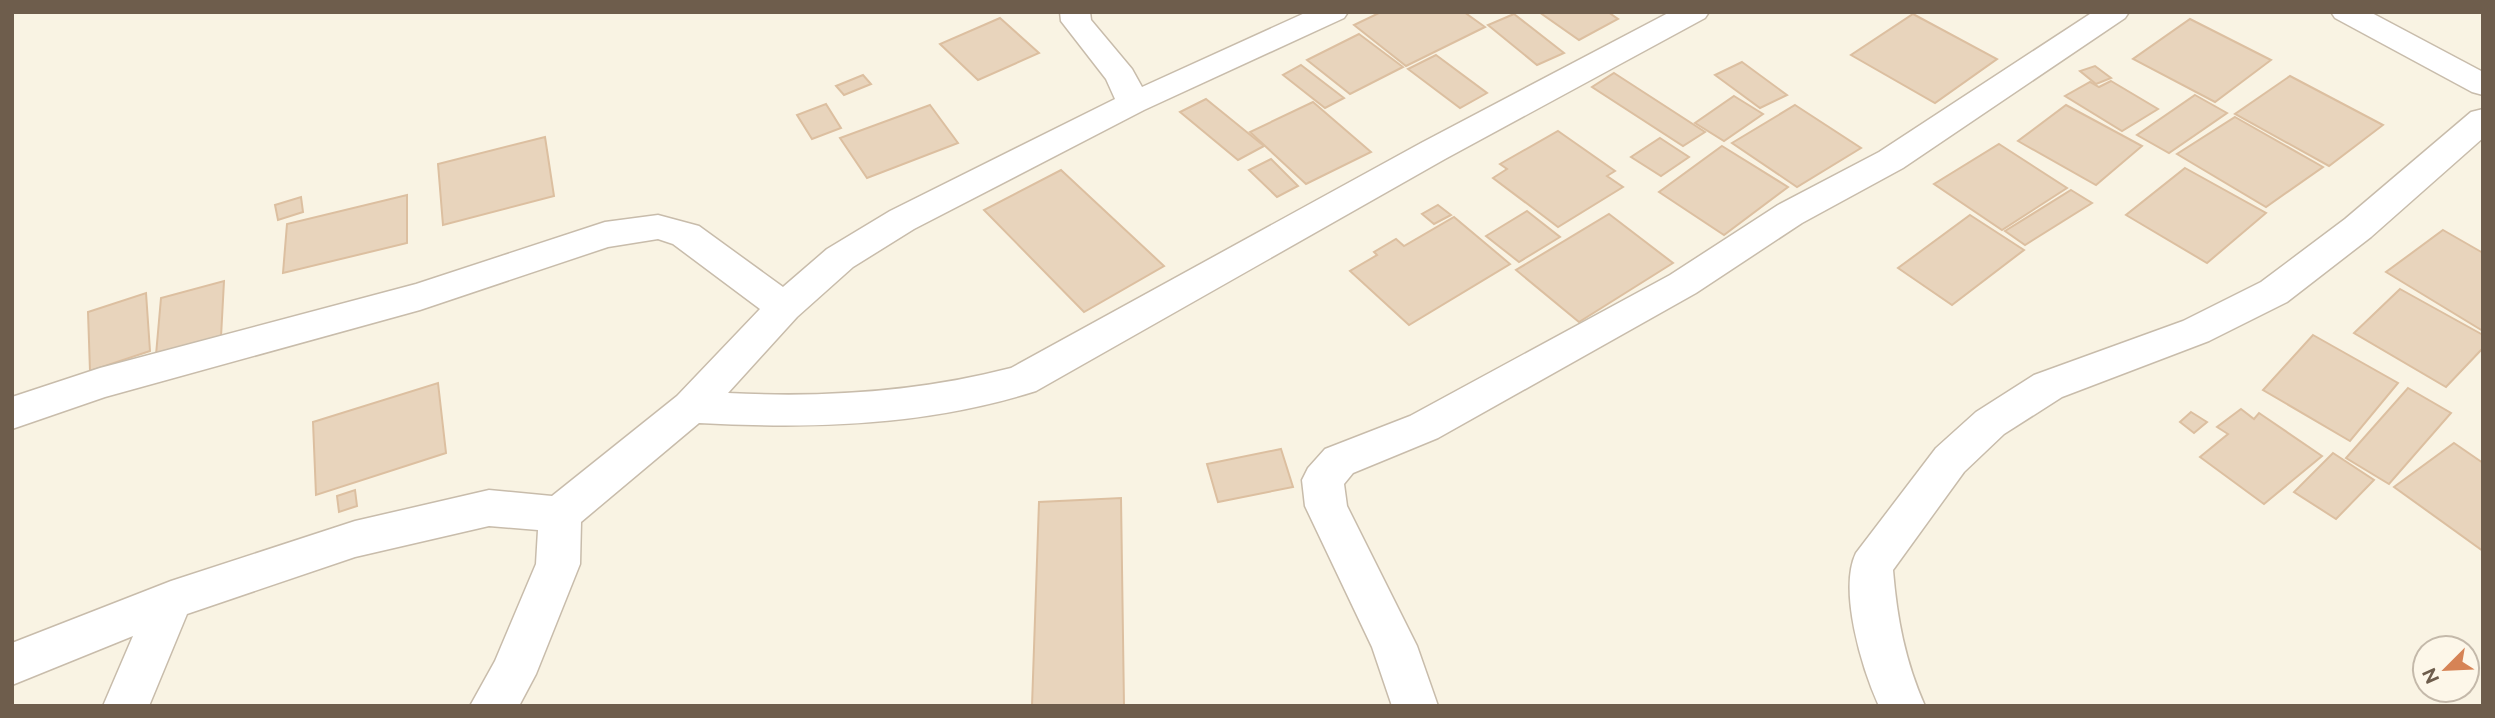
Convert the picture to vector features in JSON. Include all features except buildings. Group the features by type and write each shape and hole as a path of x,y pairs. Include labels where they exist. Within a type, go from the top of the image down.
{"street":[{"path":"1075,12 1076,21 1121,76 1133,103"},
{"path":"12,664 171,600 355,539 489,508 560,514 691,407 784,307 840,258 902,220 1133,103 1333,12"},
{"path":"691,407 807,411 866,408 984,392 1022,380 1433,151 1694,12"},
{"path":"1415,706 1394,646 1326,506 1324,480 1339,461 1448,414 1683,284 1790,214 1891,160 2114,12"},
{"path":"2346,12 2483,85"},
{"path":"1902,706 1889,679 1874,625 1871,565 1950,460 1990,423 2048,386 2196,331 2274,292 2358,228 2483,120"},
{"path":"12,412 100,383 420,296 605,235 658,227 685,235 784,307"},
{"path":"492,706 513,674 558,564 560,514"},
{"path":"125,706 171,600"}]}
